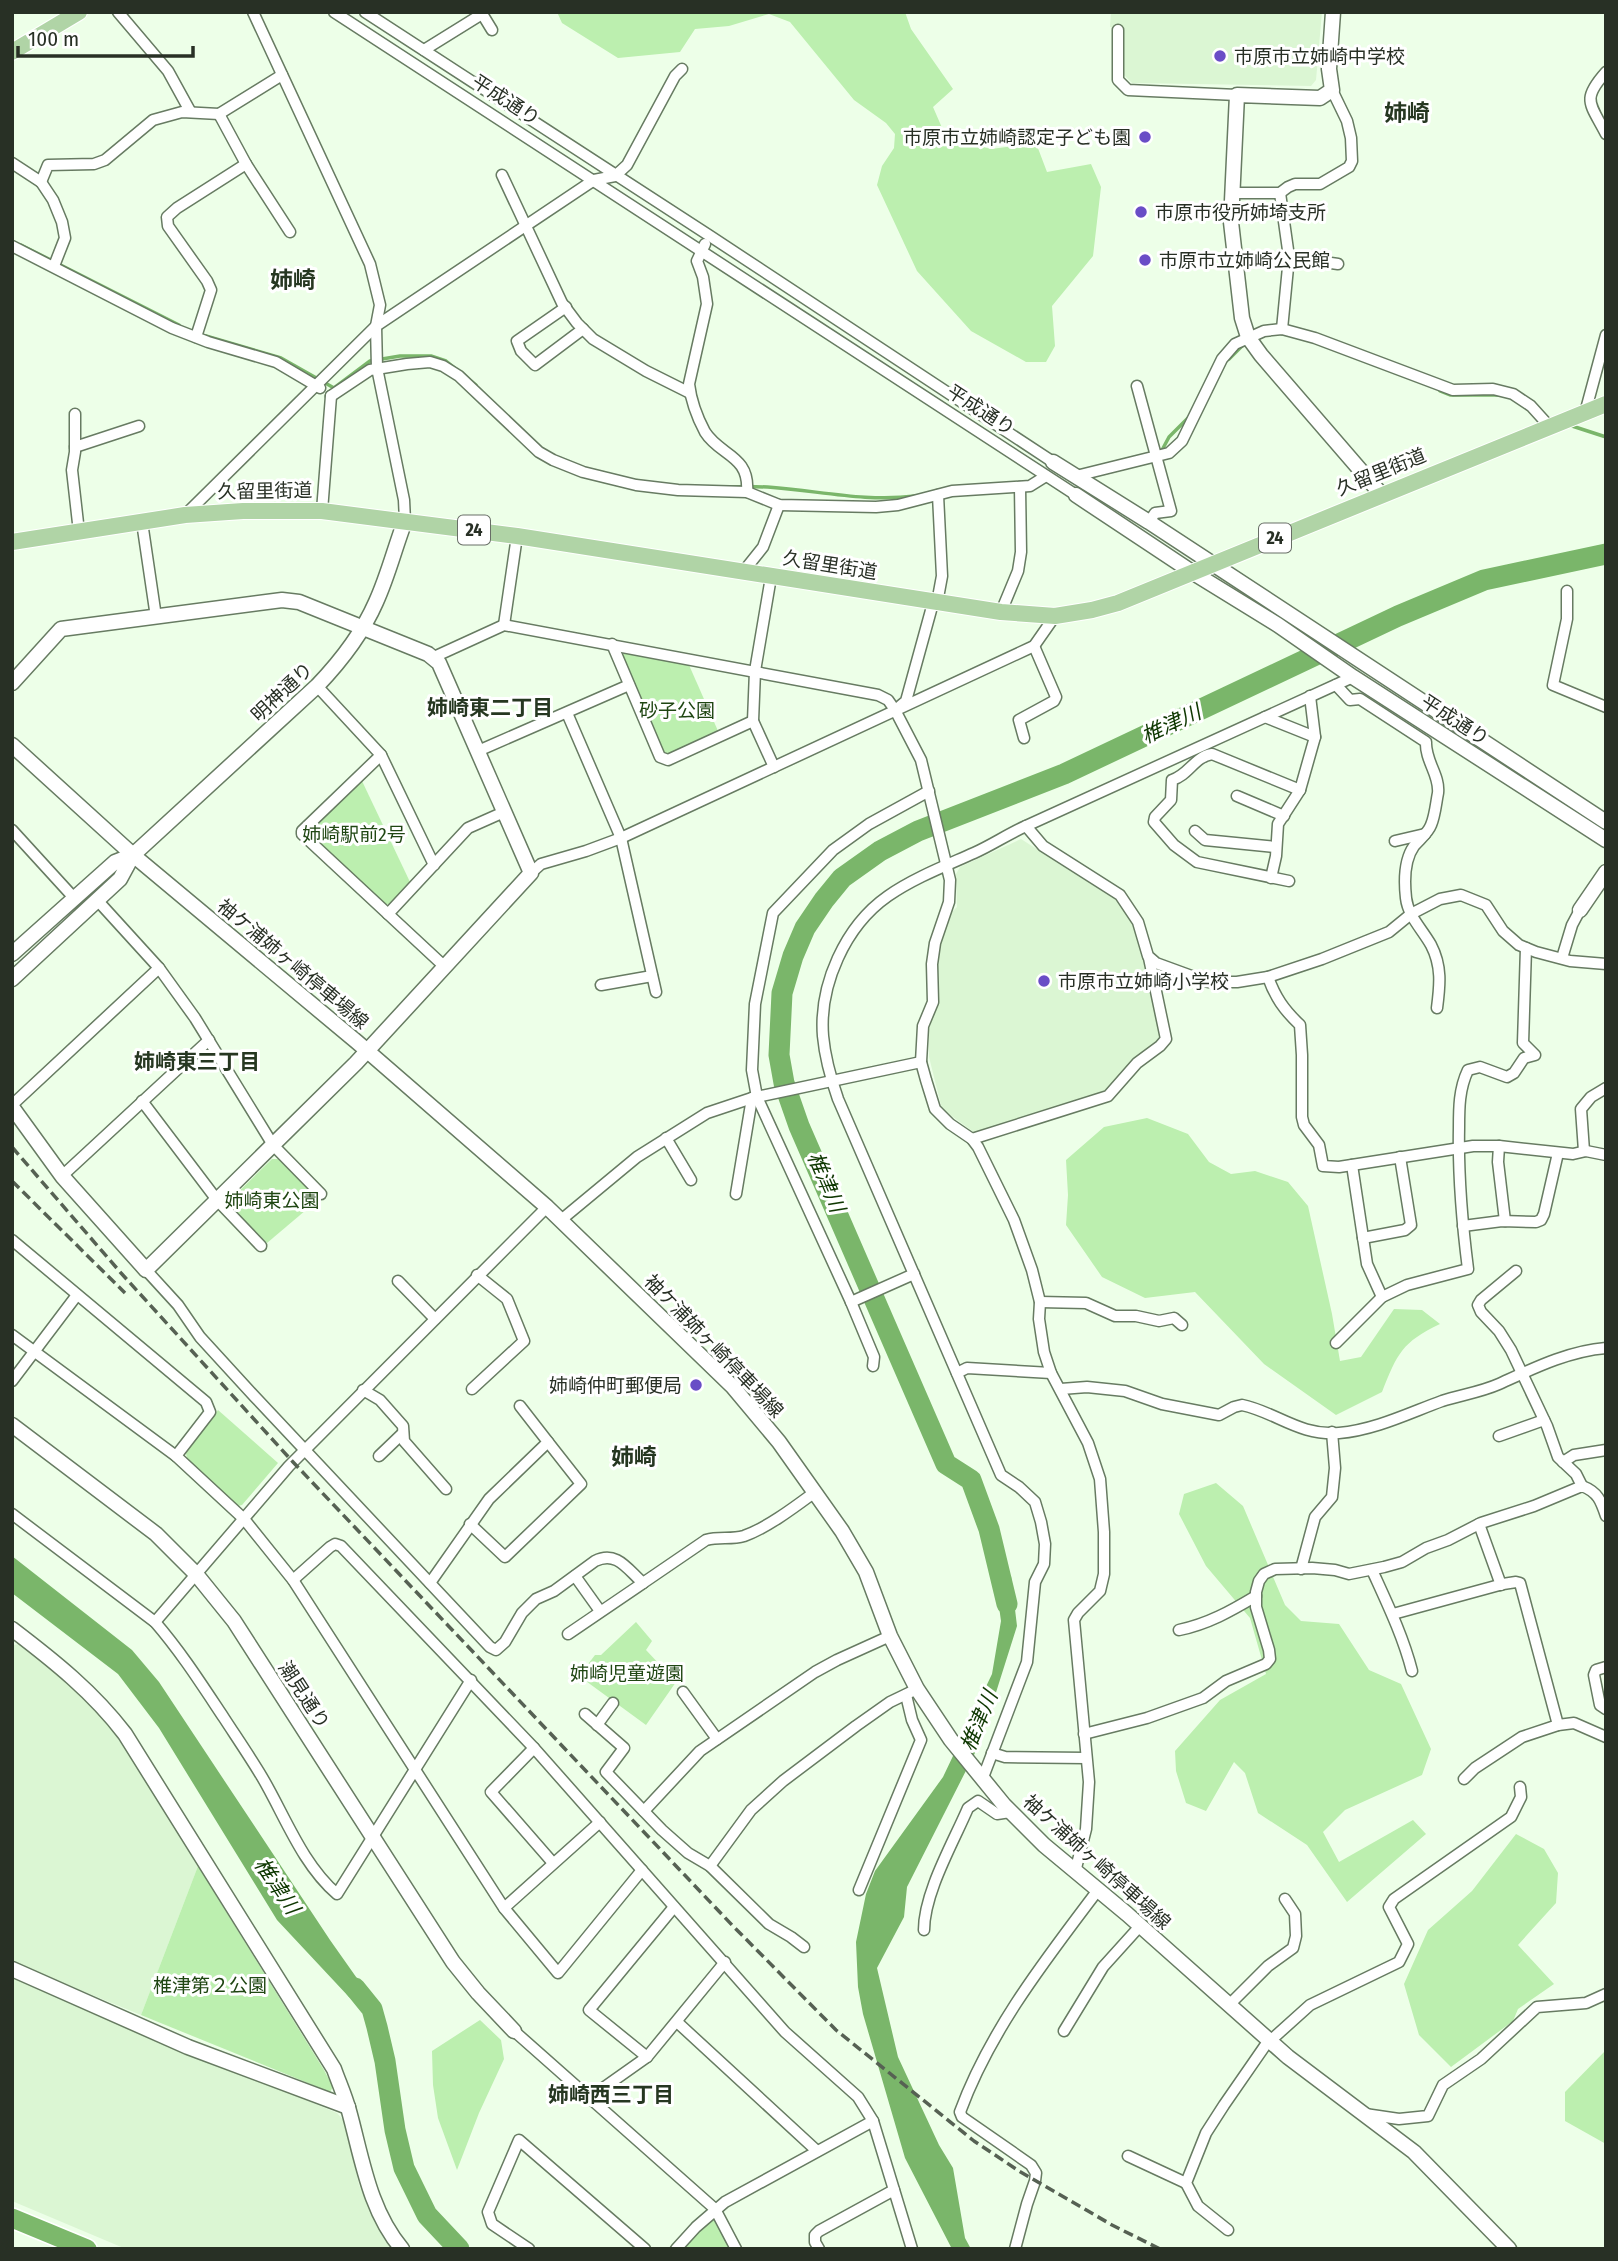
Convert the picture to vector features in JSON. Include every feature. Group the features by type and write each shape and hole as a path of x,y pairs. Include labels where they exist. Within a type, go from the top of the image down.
{"highway":[{"path":"12,2218 86,2249"}],"main road":[{"path":"12,52 79,12"},
{"name":"久留里街道","path":"12,542 185,515 321,511 517,536 935,603 1055,616 1118,603 1606,404"}],"street":[{"path":"118,12 168,71 190,111"},
{"path":"253,12 370,264 380,305 376,326 376,368 404,500 405,521"},
{"name":"平成通り","path":"334,12 702,251 1050,469 1076,476 1149,522 1606,822"},
{"path":"1232,193 1279,193 1295,184 1320,184 1349,167 1352,161 1352,138 1332,90 1329,69 1334,12"},
{"path":"424,50 481,13 492,30"},
{"name":"平成通り","path":"371,14 710,236 1050,469 1076,495 1606,841"},
{"path":"1118,30 1118,80 1128,90 1320,98 1332,90"},
{"path":"185,515 376,326 594,180 615,176 627,165 675,76 682,69"},
{"path":"1606,72 1591,88 1590,102 1606,134"},
{"path":"41,182 48,165 94,164 105,160 153,120 181,111 219,114 282,75"},
{"path":"1237,95 1231,222 1238,296 1248,337 1381,494"},
{"path":"219,114 246,164 290,232"},
{"path":"12,163 41,182 53,200 62,222 65,238 54,266"},
{"path":"197,337 211,290 168,226 167,217 246,164"},
{"path":"502,175 566,307 583,329 593,339 646,371 691,393"},
{"path":"1279,193 1289,257 1282,329"},
{"path":"710,236 697,261 708,304 689,384 705,432 744,467 748,481 747,492"},
{"path":"12,246 126,306 197,337 276,362 331,396"},
{"path":"1289,257 1338,264"},
{"path":"566,307 517,341 521,351 535,365 583,329"},
{"path":"1076,476 1169,453 1182,442 1222,359 1235,344 1264,331 1282,329 1315,338 1453,390 1493,389 1513,394 1531,406 1550,428"},
{"path":"1585,413 1606,335"},
{"path":"331,396 370,370 430,362 459,376 503,419 553,460 583,472 636,485 678,490 747,492 779,505 898,505 937,495 983,488 1030,485 1050,469"},
{"path":"1136,386 1171,511 1155,513 1149,522"},
{"path":"321,511 331,396"},
{"path":"75,414 72,470 79,532"},
{"path":"75,447 139,426"},
{"path":"1001,612 1018,571 1021,552 1020,487"},
{"path":"895,710 906,701 942,576 937,495"},
{"path":"743,572 763,547 779,505"},
{"name":"明神通り","path":"12,979 120,879 133,855 334,668 364,627 377,601 405,521"},
{"path":"142,522 156,617"},
{"path":"504,625 517,536"},
{"path":"771,577 755,671 753,720 774,767"},
{"path":"1567,591 1567,619 1553,685 1606,707"},
{"path":"12,683 61,629 291,600 434,657 439,663 531,873"},
{"path":"146,1269 367,1051 541,864 621,838 1034,646 1055,616"},
{"path":"434,657 504,625 878,695 888,700 895,710 921,760 950,880 949,902 935,943 932,964 933,1002 923,1026 921,1062 935,1109 950,1124 972,1139 1014,1220 1040,1301 1039,1318 1044,1352 1051,1373 1094,1458 1100,1479 1104,1574 1100,1591 1074,1620 1089,1782 1086,1829 1075,1872"},
{"path":"612,644 660,757 668,760 753,720"},
{"path":"1024,738 1019,720 1054,701 1056,697 1034,646"},
{"path":"982,1780 1027,1662 1035,1582 1044,1564 1045,1544 1035,1502 1020,1487 1001,1475 838,1099 823,1036 823,1018 839,955 867,915 907,884 978,852 1026,826 1336,685 1350,676"},
{"path":"478,751 629,685"},
{"path":"1336,685 1350,700 1360,699 1426,742 1425,751 1438,786 1432,824 1412,848 1406,867 1406,901 1438,964 1441,977 1437,1008"},
{"path":"317,686 381,755 434,865"},
{"path":"1271,878 1278,824 1300,790 1315,737 1310,696"},
{"path":"567,713 621,838 656,992"},
{"path":"1265,717 1315,737"},
{"name":"袖ケ浦姉ヶ崎停車場線","path":"12,745 133,855 367,1051 547,1207 733,1387 771,1431 815,1492 866,1572 911,1692 931,1712 982,1780 1010,1812 1044,1845 1287,2057 1414,2152 1509,2249"},
{"path":"1172,780 1180,778 1201,757 1212,754 1300,790"},
{"path":"381,755 302,831 302,834 445,967"},
{"path":"1159,765 1172,780 1171,800 1154,817 1154,822 1174,845 1197,862 1289,881"},
{"path":"736,1194 754,1097 752,1070 755,1004 773,913 833,850 869,824 929,791"},
{"path":"1237,796 1284,816"},
{"path":"388,914 468,828 504,812"},
{"path":"972,1139 1108,1096 1137,1063 1166,1039 1149,958 1138,922 1119,895 1043,846 1026,826"},
{"path":"12,830 75,899"},
{"path":"1195,831 1205,840 1276,847"},
{"path":"1395,841 1425,834"},
{"name":"明神通り","path":"15,952 115,862 133,855"},
{"path":"1562,958 1572,925 1606,872"},
{"path":"1149,958 1208,982 1237,982 1268,977 1366,942 1389,932 1411,914 1440,899 1461,895 1486,905 1510,940 1526,948 1586,964 1606,964"},
{"path":"98,901 159,968 209,1040 273,1145 321,1194"},
{"path":"1336,1343 1382,1297 1407,1285 1468,1269 1457,1148 1462,1082 1468,1070 1480,1068 1507,1077 1514,1073 1524,1058 1535,1055 1534,1051 1523,1043 1526,948"},
{"path":"159,968 12,1106 62,1176 178,1305 200,1337 491,1647 496,1650 505,1642 522,1613 536,1599 554,1591 595,1561 614,1558 643,1583"},
{"path":"601,985 652,976"},
{"path":"1268,977 1274,995 1283,1009 1300,1025 1302,1116 1304,1125 1319,1144 1323,1167 1339,1167 1457,1148 1499,1146 1573,1154 1584,1151 1606,1155"},
{"path":"62,1176 209,1040"},
{"path":"561,1220 637,1157 707,1113 754,1097 921,1062"},
{"path":"1584,1151 1581,1109 1591,1097 1606,1088"},
{"path":"754,1097 851,1302 874,1357 873,1366"},
{"path":"142,1101 217,1200 261,1246"},
{"path":"666,1138 691,1180"},
{"path":"1499,1146 1498,1162 1506,1221"},
{"path":"1463,1226 1541,1220 1558,1153"},
{"path":"1363,1238 1405,1230 1411,1225 1400,1157"},
{"path":"1352,1165 1367,1264 1382,1297"},
{"path":"155,1622 304,1450 547,1207"},
{"path":"12,1240 210,1407 210,1412 176,1456"},
{"path":"1516,1271 1478,1305 1499,1331 1522,1372 1558,1457 1576,1474 1582,1486 1592,1490 1600,1498 1606,1516"},
{"path":"851,1302 914,1274"},
{"path":"472,1389 524,1341 508,1299 477,1275"},
{"path":"398,1281 435,1319"},
{"path":"12,1381 77,1295"},
{"path":"1040,1301 1086,1303 1115,1316 1136,1316 1159,1321 1174,1318 1182,1325"},
{"path":"12,1335 176,1456 244,1519 293,1580 504,1908 558,1973 642,1870"},
{"path":"1061,1390 1087,1387 1125,1391 1162,1404 1219,1415 1242,1405 1306,1430 1332,1433 1392,1420 1442,1401 1497,1385 1522,1372 1566,1357 1595,1349 1606,1349"},
{"path":"957,1373 967,1368 1051,1373"},
{"path":"363,1390 380,1401 403,1426 404,1441 446,1489"},
{"path":"470,1524 505,1557 581,1484 548,1443 526,1409"},
{"path":"1499,1436 1544,1420"},
{"name":"潮見通り","path":"12,1425 156,1534 195,1574 233,1621 453,1962 514,2031"},
{"path":"379,1456 403,1433"},
{"path":"1301,1569 1315,1517 1332,1497 1335,1468 1332,1433"},
{"path":"430,1583 489,1499 548,1443"},
{"path":"1563,1462 1574,1455 1606,1450"},
{"path":"1084,1734 1147,1718 1203,1698 1226,1681 1266,1664 1270,1659 1269,1650 1259,1621 1256,1595 1259,1581 1264,1574 1275,1569 1335,1570 1349,1574 1402,1562 1479,1524 1534,1506 1582,1486"},
{"path":"568,1634 706,1540 745,1535 815,1492"},
{"path":"12,1514 155,1622 191,1668 261,1776 301,1850 337,1894 471,1680"},
{"path":"1479,1524 1501,1585"},
{"path":"293,1580 330,1547 341,1546 534,1748 785,2032 858,2097 873,2121 912,2249"},
{"path":"1372,1570 1393,1614 1412,1671"},
{"path":"575,1576 600,1611"},
{"path":"1393,1614 1501,1585 1520,1583 1558,1725"},
{"path":"1179,1630 1200,1626 1220,1617 1256,1595"},
{"path":"12,1629 64,1669 106,1709 125,1734 334,2069 377,2207 402,2249"},
{"path":"644,1811 700,1751 815,1672 890,1636"},
{"path":"1606,1667 1596,1670 1594,1675 1600,1705 1606,1709"},
{"path":"683,1692 718,1739"},
{"path":"710,1866 751,1810 783,1781 890,1702 911,1692 912,1720 921,1740 859,1891"},
{"path":"597,1725 613,1703"},
{"path":"584,1714 624,1748 606,1772 688,1853 710,1866 769,1924 804,1947"},
{"path":"1464,1779 1475,1768 1522,1737 1558,1725 1574,1723 1606,1737"},
{"path":"534,1748 491,1792 553,1863"},
{"path":"992,1753 1005,1757 1086,1758"},
{"path":"1186,2183 1206,2133 1269,2041 1310,2005 1399,1962 1408,1944 1389,1906 1394,1899 1511,1817 1521,1797 1520,1787"},
{"path":"923,1930 929,1899 968,1808 978,1801 997,1814 1010,1812"},
{"path":"504,1908 600,1822"},
{"path":"1015,2249 1036,2173 1031,2165 962,2117 960,2112 972,2080 1010,2012 1097,1890"},
{"path":"1229,2005 1268,1966 1293,1948 1296,1936 1295,1914 1285,1899"},
{"path":"647,2057 589,2010 674,1907"},
{"path":"1065,2031 1102,1967 1140,1926"},
{"path":"589,2098 647,2057 725,1962"},
{"path":"12,1969 188,2047 348,2107"},
{"path":"1364,2113 1399,2119 1428,2116 1443,2085 1481,2059 1537,2007 1586,2003 1606,1994"},
{"path":"677,2022 817,2151"},
{"path":"514,2031 715,2209 736,2249"},
{"path":"676,2249 715,2209 873,2121"},
{"path":"529,2249 492,2224 488,2212 519,2140 645,2249"},
{"path":"1128,2156 1186,2183 1198,2206 1228,2230"},
{"path":"819,2249 815,2235 819,2231 894,2190"}],"shaded area":[{"name":"市原市立姉崎中学校","path":"1111,12 1322,12 1316,80 1311,86 1132,83 1123,74 1124,30 1110,27"},
{"name":"市原市立姉崎小学校","path":"1021,839 1120,902 1140,937 1163,1037 1102,1095 975,1133 942,1109 929,1057 929,1029 938,1002 936,961 949,915 957,907 956,874 960,867"},
{"path":"21,1644 63,1677 90,1703 111,1729 198,1866 141,2015 12,1962 12,1645"},
{"path":"12,1977 337,2113 345,2122 359,2185 392,2249 126,2249 12,2201"}],"green space":[{"path":"557,12 905,12 911,29 953,89 933,107 946,137 991,149 1036,143 1047,172 1091,164 1101,187 1093,256 1052,306 1055,346 1046,362 1026,362 971,331 917,271 877,185 882,166 894,148 895,134 886,123 854,100 790,22 769,14 729,26 695,29 680,52 618,58 562,23"},
{"name":"砂子公園","path":"625,652 689,665 718,731 669,754 664,752 622,656"},
{"name":"姉崎駅前2号","path":"362,781 410,882 390,904 385,904 310,836 310,831"},
{"path":"1147,1118 1188,1134 1209,1162 1231,1174 1255,1171 1288,1182 1308,1206 1340,1361 1361,1357 1394,1309 1422,1310 1440,1324 1417,1337 1402,1350 1382,1392 1336,1415 1264,1364 1195,1292 1145,1298 1102,1277 1066,1225 1066,1160 1104,1127"},
{"name":"姉崎東公園","path":"272,1159 278,1159 319,1199 267,1243 230,1207 229,1201"},
{"path":"218,1410 278,1463 242,1505 238,1506 187,1459 186,1453"},
{"path":"1216,1483 1243,1506 1285,1605 1301,1621 1339,1624 1369,1670 1401,1684 1431,1749 1422,1775 1345,1810 1323,1832 1339,1862 1413,1820 1426,1834 1347,1902 1307,1845 1258,1813 1245,1773 1234,1762 1206,1811 1186,1803 1176,1771 1175,1751 1220,1700 1266,1674 1250,1618 1206,1566 1179,1514 1184,1494"},
{"name":"姉崎児童遊園","path":"636,1622 652,1641 646,1650 676,1682 646,1725 579,1676 595,1655 601,1655"},
{"path":"1516,1834 1544,1849 1558,1873 1556,1903 1518,1945 1554,1984 1518,2009 1513,2021 1451,2067 1419,2035 1404,1984 1428,1930 1472,1891"},
{"name":"椎津第２公園","path":"198,1866 324,2070 333,2087 330,2092 141,2015"},
{"path":"480,2020 501,2040 504,2059 457,2170 438,2118 432,2051"},
{"path":"1606,2050 1606,2144 1565,2121 1565,2092"},
{"path":"709,2220 714,2220 730,2249 684,2249"}],"water":[{"path":"12,1556 132,1650 159,1682 330,1940 385,2018 349,1997 277,1920 159,1728 118,1674 12,1593"},
{"path":"1011,1576 1017,1626 980,1743 907,1887 904,1917 877,1968 898,2057 939,2145 953,2168 965,2238 971,2249 952,2249 905,2158 863,2014 858,1987 856,1942 866,1894 875,1871 943,1777 992,1674 1001,1621 995,1578"}],"waterway":[{"path":"21,245 179,325"},
{"path":"206,336 281,358 334,388 370,361 400,356 431,356 446,361 476,385"},
{"path":"1229,359 1243,345"},
{"path":"1440,391 1450,395 1498,395"},
{"path":"1161,452 1169,437 1189,417"},
{"path":"1569,425 1606,437"},
{"path":"731,487 777,488 846,496 915,496"},
{"name":"椎津川","path":"1007,1604 989,1529 971,1480 946,1464 799,1126 784,1083 779,1055 782,993 805,928 842,878 880,851 918,831 1064,774 1398,616 1484,580 1606,554"},
{"name":"椎津川","path":"355,1988 372,2009 377,2027 404,2168 427,2215 459,2249"}],"railway":[{"path":"12,1147 121,1273 293,1462 732,1925 836,2030 974,2141 1019,2171 1112,2225 1160,2249"},
{"path":"12,1181 125,1293"}],"place":[{"name":"市原市立姉崎中学校","path":"1220,56"},
{"name":"市原市立姉崎認定子ども園","path":"1145,137"},
{"name":"市原市役所姉埼支所","path":"1141,212"},
{"name":"市原市立姉崎公民館","path":"1145,260"},
{"name":"市原市立姉崎小学校","path":"1044,981"},
{"name":"姉崎仲町郵便局","path":"696,1385"}],"district":[{"name":"姉崎","path":"1407,113"},
{"name":"姉崎","path":"293,280"},
{"name":"姉崎東二丁目","path":"490,708"},
{"name":"姉崎東三丁目","path":"197,1062"},
{"name":"姉崎","path":"634,1457"},
{"name":"姉崎西三丁目","path":"611,2095"}]}
